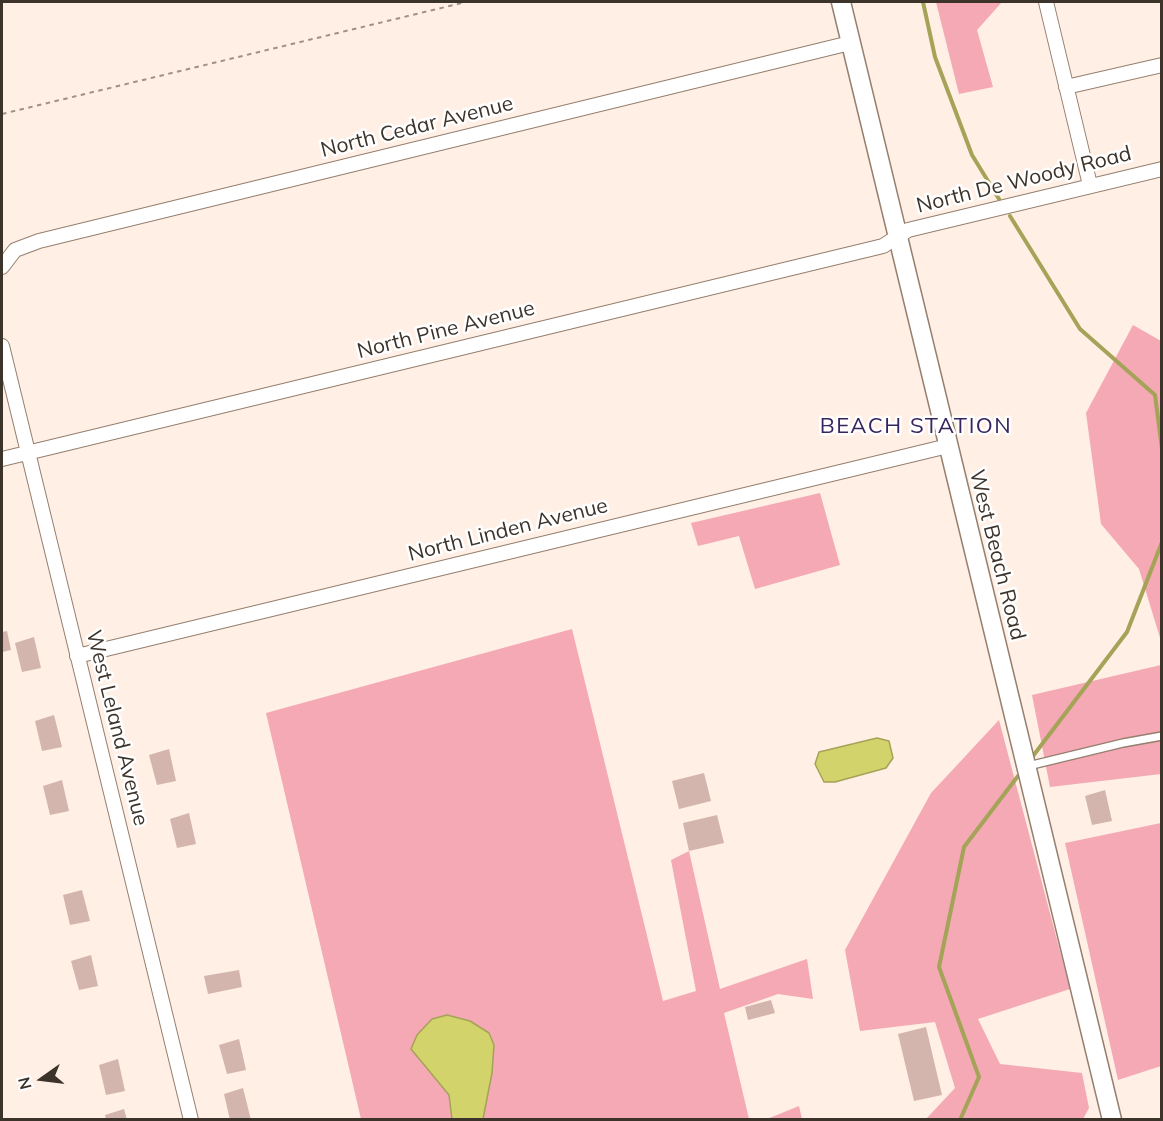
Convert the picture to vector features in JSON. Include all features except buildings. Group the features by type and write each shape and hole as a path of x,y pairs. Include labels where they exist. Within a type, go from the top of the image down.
{"street":[{"name":"West Beach Road","path":"840,2 1112,1119"},
{"path":"1046,2 1090,185"},
{"name":"North Cedar Avenue","path":"2,267 15,250 39,241 850,43"},
{"path":"1066,87 1161,65"},
{"name":"North De Woody Road","path":"897,237 908,230 1161,169"},
{"name":"North Pine Avenue","path":"2,459 883,246 897,237"},
{"name":"West Leland Avenue","path":"2,346 191,1119"},
{"name":"North Linden Avenue","path":"77,656 948,446"}],"lane":[{"path":"1026,767 1161,736"}],"path":[{"path":"2,114 466,2"}],"shaded area":[{"path":"936,2 1002,2 977,30 993,87 959,94"},
{"path":"1133,325 1161,341 1161,641 1139,569 1101,524 1086,413"},
{"path":"820,493 840,565 755,589 739,536 698,546 691,523"},
{"path":"572,629 663,1001 696,991 671,860 689,851 720,989 807,959 813,999 778,994 724,1013 749,1119 361,1119 266,713"},
{"path":"1161,665 1161,774 1050,787 1032,695"},
{"path":"999,720 1070,989 978,1019 1000,1064 1082,1073 1089,1108 1083,1119 926,1119 955,1088 935,1022 860,1031 845,950 931,793"},
{"path":"877,738 889,741 893,758 886,768 835,782 824,782 815,764 819,752"},
{"path":"1161,823 1161,1066 1118,1080 1065,843"},
{"path":"447,1015 470,1021 489,1033 494,1045 492,1073 483,1119 452,1119 449,1095 411,1049 417,1035 432,1019"},
{"path":"799,1106 802,1119 767,1119"}],"waterway":[{"path":"923,2 935,57 972,155 999,199"},
{"path":"1010,216 1080,329 1155,395 1162,449"},
{"path":"1033,756 1127,632 1162,542"},
{"path":"960,1120 979,1077 939,967 964,847 1018,776"}],"district":[{"name":"BEACH STATION","path":"916,426"}]}
